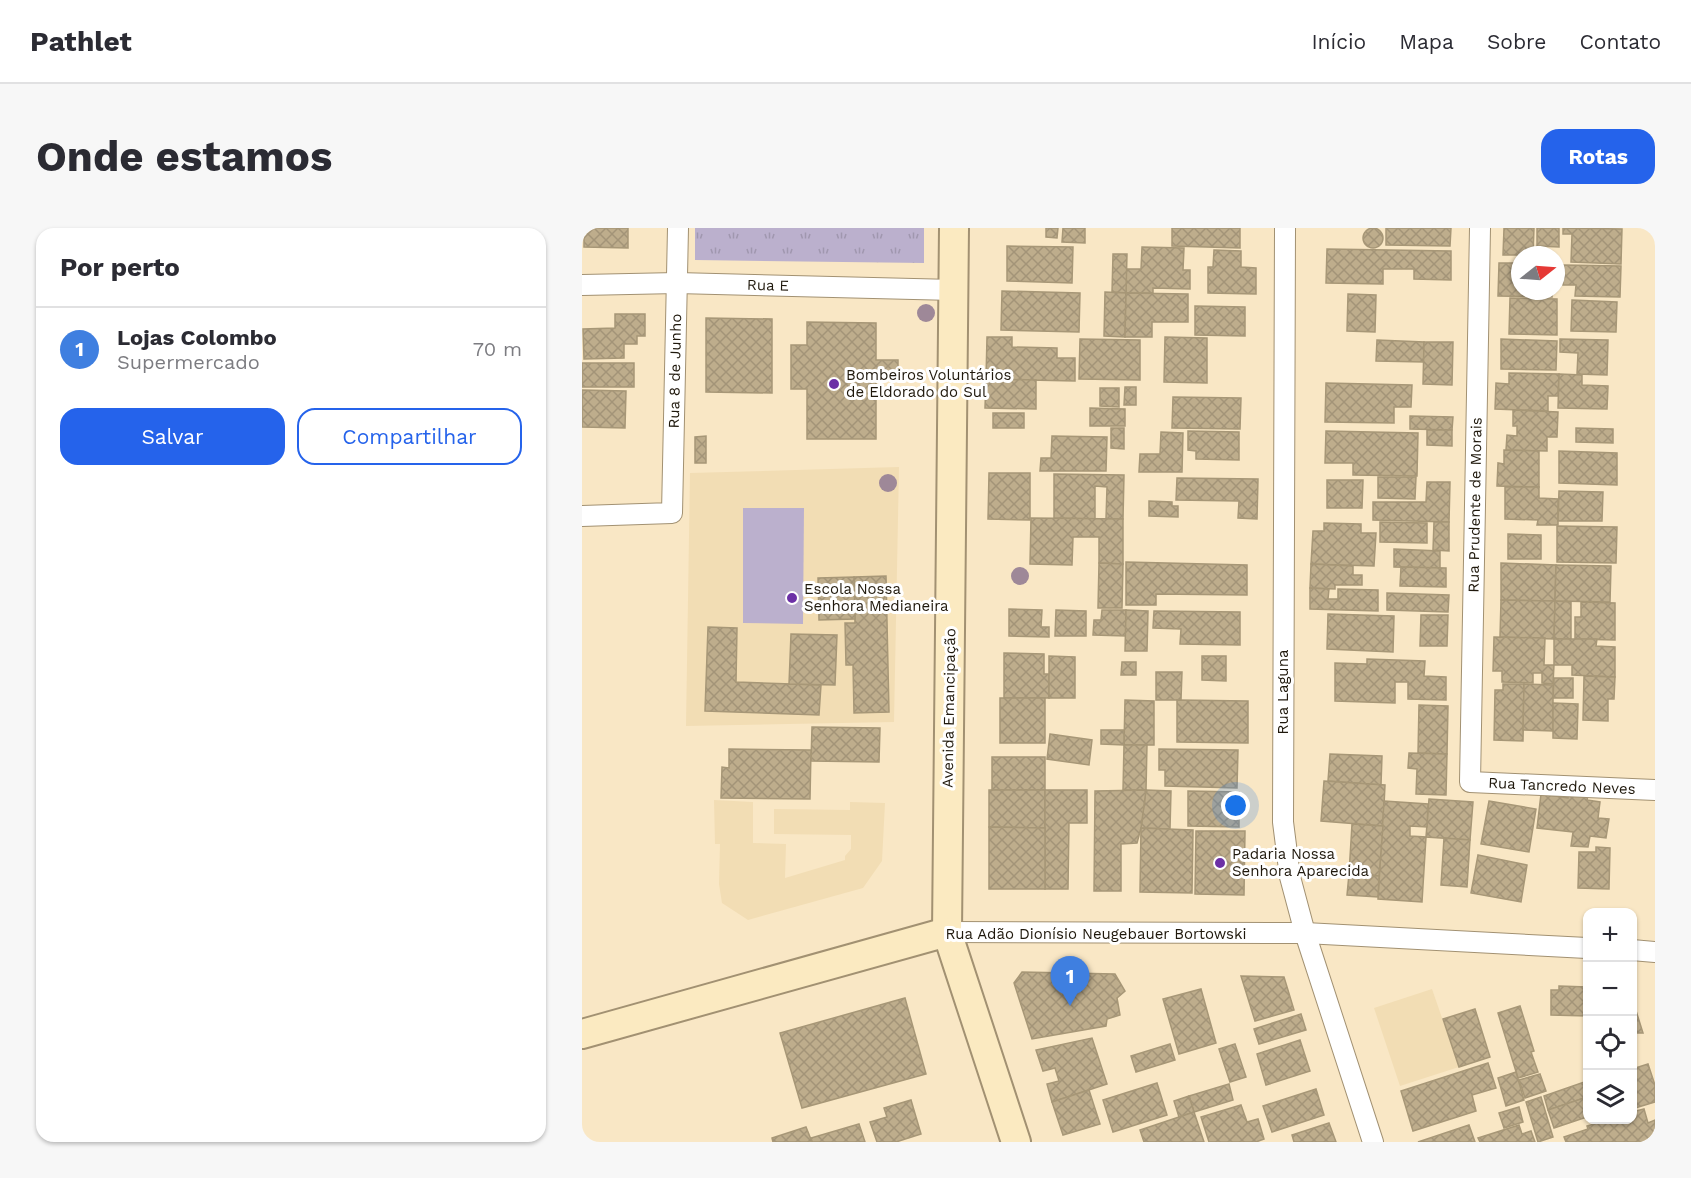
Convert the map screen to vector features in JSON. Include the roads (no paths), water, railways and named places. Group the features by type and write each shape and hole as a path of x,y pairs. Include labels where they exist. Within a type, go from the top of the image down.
{"main road":[{"name":"Avenida Emancipação","path":"954,228 947,932 1016,1142"},
{"name":"Rua Adão Dionísio Neugebauer Bortowski","path":"582,1034 947,932"}],"street":[{"name":"Rua 8 de Junho","path":"582,516 672,513 678,228"},
{"name":"Rua Laguna","path":"1286,228 1283,822 1290,877 1305,933 1373,1142"},
{"name":"Rua Prudente de Morais","path":"1470,782 1480,228"},
{"name":"Rua E","path":"582,285 677,283 954,290"},
{"name":"Rua Tancredo Neves","path":"1470,782 1655,790"},
{"name":"Rua Adão Dionísio Neugebauer Bortowski","path":"947,932 1305,933 1583,948"},
{"path":"1637,950 1655,952"}],"place":[{"name":"Bombeiros Voluntários de Eldorado do Sul","path":"834,384"},
{"name":"Escola Nossa Senhora Medianeira","path":"792,598"},
{"name":"Padaria Nossa Senhora Aparecida","path":"1220,863"},
{"name":"Lojas Colombo","path":"1070,1006"}]}
